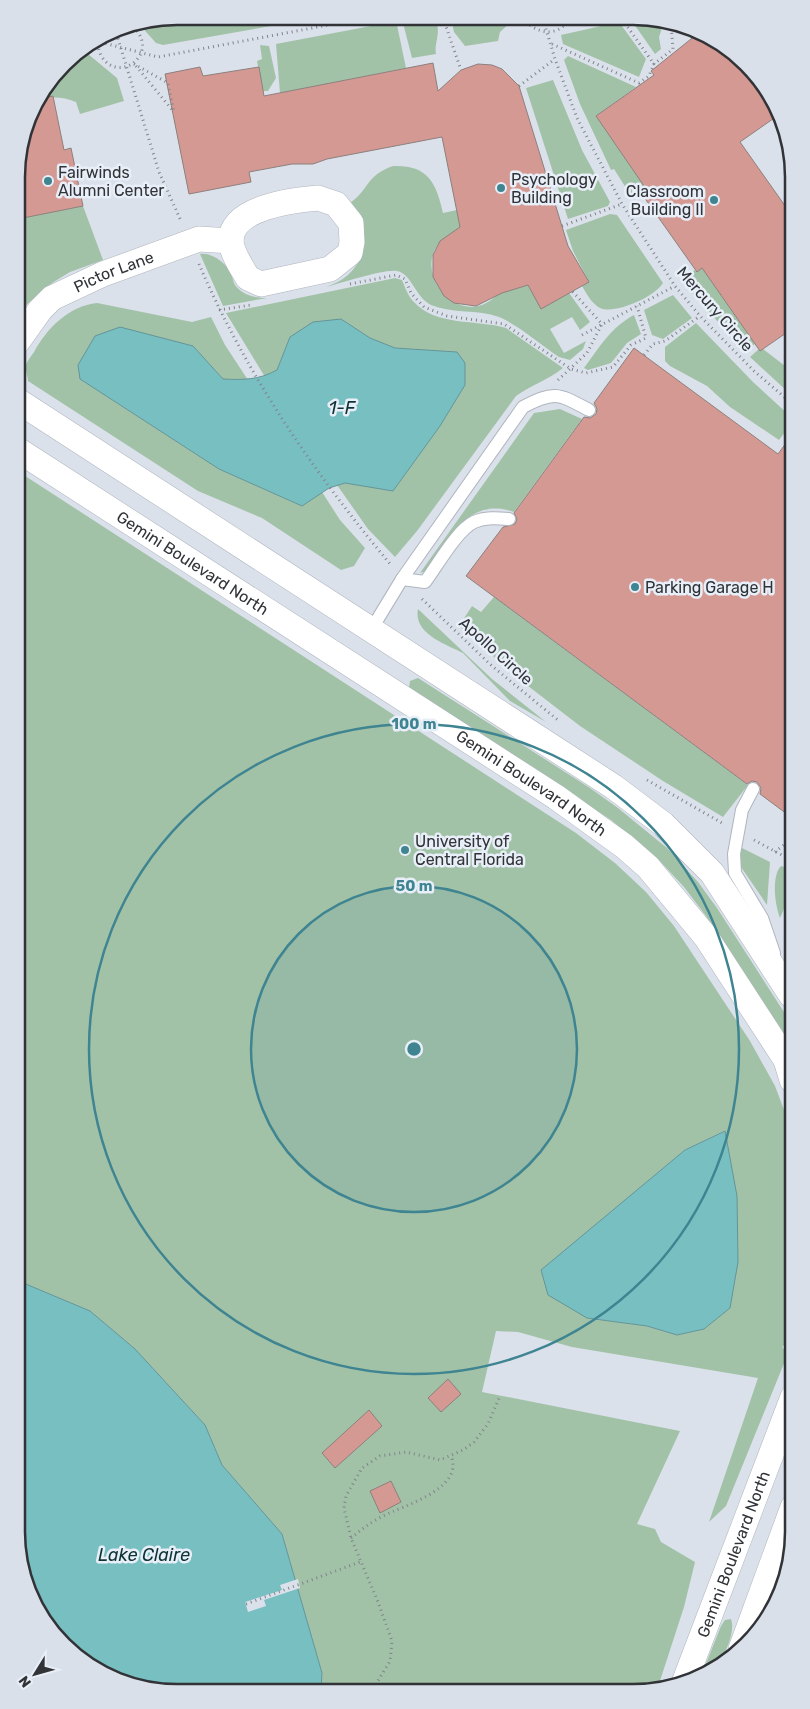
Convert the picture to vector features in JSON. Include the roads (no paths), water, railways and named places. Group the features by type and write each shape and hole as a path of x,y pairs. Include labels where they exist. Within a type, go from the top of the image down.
{"street":[{"path":"318,198 336,204 351,222 352,242 350,253 330,269 261,284 248,278 231,241 234,228 250,212 296,200 318,198"},
{"name":"Pictor Lane","path":"25,328 52,298 103,274 200,239 231,241"},
{"path":"25,405 614,787 663,824 712,873 785,984"},
{"name":"Gemini Boulevard North","path":"25,455 556,797 637,856 706,937 785,1058"},
{"path":"350,665 371,630"},
{"name":"Gemini Boulevard North","path":"688,1673 785,1418"},
{"path":"748,1516 785,1530"},
{"path":"752,1625 779,1568 784,1549"},
{"path":"734,1552 779,1568"}],"lane":[{"path":"371,630 402,579 508,424 522,407 538,399 560,395 589,410"},
{"path":"402,579 425,582 460,535 474,522 488,518 509,519"},
{"path":"753,789 742,810 734,854 735,873 762,918 785,981"}],"water":[{"name":"1-F","path":"341,319 370,338 395,348 457,352 465,363 465,385 440,426 393,491 345,483 329,488 302,506 219,469 80,379 78,365 95,336 120,327 193,346 223,379 244,379 257,378 277,370 290,337 313,322"},
{"path":"725,1131 737,1196 738,1262 730,1308 704,1329 677,1335 647,1326 587,1318 548,1295 541,1270 685,1150"},
{"name":"Lake Claire","path":"25,1284 90,1311 135,1349 205,1425 222,1465 282,1534 322,1673 321,1684 167,1684 147,1681 128,1676 110,1668 77,1646 63,1632 41,1599 33,1581 26,1552"}],"place":[{"name":"Fairwinds Alumni Center","path":"48,181"},
{"name":"Psychology Building","path":"501,188"},
{"name":"Classroom Building II","path":"714,200"},
{"name":"Parking Garage H","path":"635,587"},
{"name":"University of Central Florida","path":"405,850"}]}
